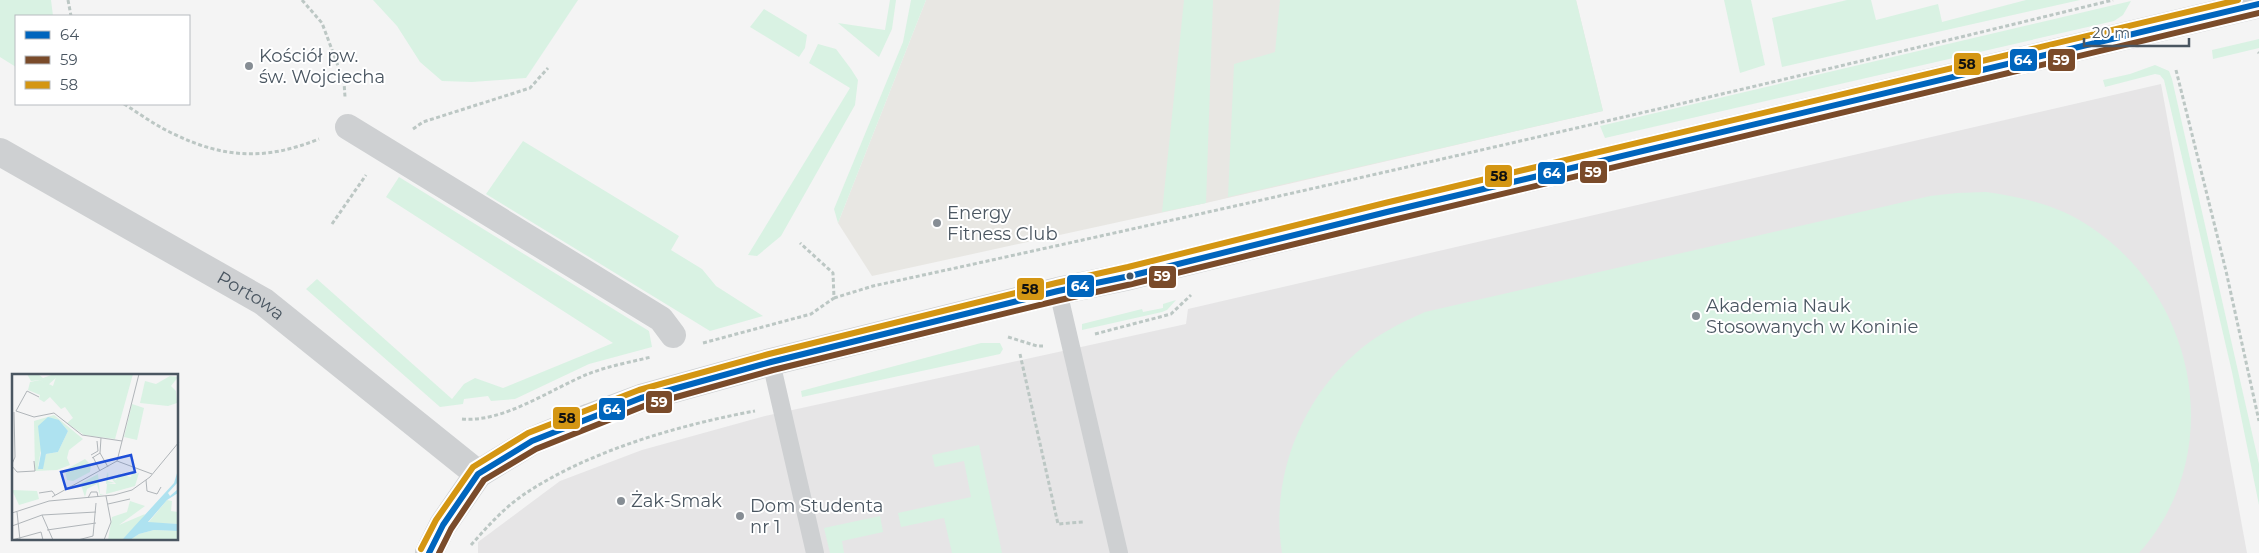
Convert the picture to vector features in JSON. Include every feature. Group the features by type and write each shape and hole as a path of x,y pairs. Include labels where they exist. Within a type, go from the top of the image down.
{"street":[{"path":"429,553 443,525 478,474 532,441 641,398 771,362 1058,291 1130,276 1396,210 2259,4"},
{"path":"348,127 662,319 673,335"},
{"name":"Portowa","path":"0,152 264,302 478,474"}],"lane":[{"path":"1058,291 1071,340 1119,553"},
{"path":"771,362 815,553"}],"path":[{"path":"68,0 71,15"},
{"path":"126,105 174,134 223,151 259,155 297,148 348,127 344,82 322,23 302,0"},
{"path":"699,344 811,314 834,298 873,286 1139,228 1831,69 2112,0"},
{"path":"332,224 384,150 423,122 530,88 548,68"},
{"path":"2176,70 2226,270 2259,421"},
{"path":"800,243 833,273 834,298"},
{"path":"1005,336 1037,346 1071,340 1171,314 1195,292"},
{"path":"1020,354 1058,524 1112,519"},
{"path":"452,418 470,420 512,410 589,374 654,356"},
{"path":"468,548 490,522 522,496 560,473 681,427 761,410"}],"shaded area":[{"path":"926,0 1576,0 1603,111 1206,203 872,276 838,223"},
{"name":"Akademia Nauk Stosowanych w Koninie","path":"2161,84 2247,553 478,553 478,542 560,481 642,450 765,416 1186,324 1188,309"}],"green space":[{"path":"0,0 51,0 53,15 15,15 15,66 0,57"},
{"path":"373,0 578,0 526,78 472,82 442,81 420,62 397,26"},
{"path":"890,0 896,0 892,29 879,57 838,23 885,30"},
{"path":"911,0 926,0 838,223 834,209 903,42"},
{"path":"1184,0 1213,0 1206,203 1162,212"},
{"path":"1280,0 1576,0 1603,111 1228,197 1234,64 1275,52"},
{"path":"1724,0 1751,0 1765,65 1740,73"},
{"path":"1847,0 1871,0 1876,20 1938,4 1942,22 2026,0 2080,0 1782,67 1772,18"},
{"path":"2131,1 2123,15 2114,21 1605,138 1600,126"},
{"path":"764,9 807,35 805,48 799,57 750,27"},
{"path":"2259,39 2259,48 2213,59 2212,50"},
{"path":"818,44 836,49 858,80 855,105 781,236 757,256 748,255 850,88 809,63"},
{"path":"2155,65 2169,71 2172,79 2259,464 2259,505 2232,372 2164,80 2160,75 2155,74 2105,87 2103,80 2130,74"},
{"path":"523,141 679,236 671,250 702,269 716,286 763,316 710,331 486,194"},
{"path":"399,177 649,331 652,347 589,364 515,399 491,401 488,396 464,399 463,404 440,407 306,289 317,279 452,399 464,384 475,378 503,388 613,343 386,197"},
{"path":"1986,192 2055,208 2092,228 2128,258 2156,295 2177,336 2188,380 2191,426 2184,471 2167,514 2139,553 1282,553 1279,525 1285,470 1305,418 1319,394 1336,372 1356,353 1397,325 1425,312 1930,196"},
{"path":"1176,300 1167,310 1162,312 1082,330 1082,324 1142,309 1143,312 1163,308 1163,304"},
{"path":"981,343 1000,343 1003,349 1000,354 802,397 801,391"},
{"path":"979,445 1002,553 952,553 944,518 901,527 898,513 971,497 964,461 935,467 932,455"},
{"path":"880,516 883,532 842,541 844,553 830,553 824,528"}],"transit line":[{"name":"58","path":"421,549 436,520 473,467 528,433 639,390 769,354 1056,283 2238,0"},
{"name":"64","path":"429,553 443,525 478,474 532,441 641,398 771,362 1058,291 1130,276 1387,212 2259,4"},
{"name":"59","path":"439,553 451,529 484,480 536,449 644,406 773,370 1060,300 2259,13"}],"place":[{"name":"Kościół pw. św. Wojciecha","path":"249,66"},
{"name":"Energy Fitness Club","path":"937,223"},
{"name":"Akademia Nauk Stosowanych w Koninie","path":"1696,316"},
{"name":"Żak-Smak","path":"621,501"},
{"name":"Dom Studenta nr 1","path":"740,516"}]}
